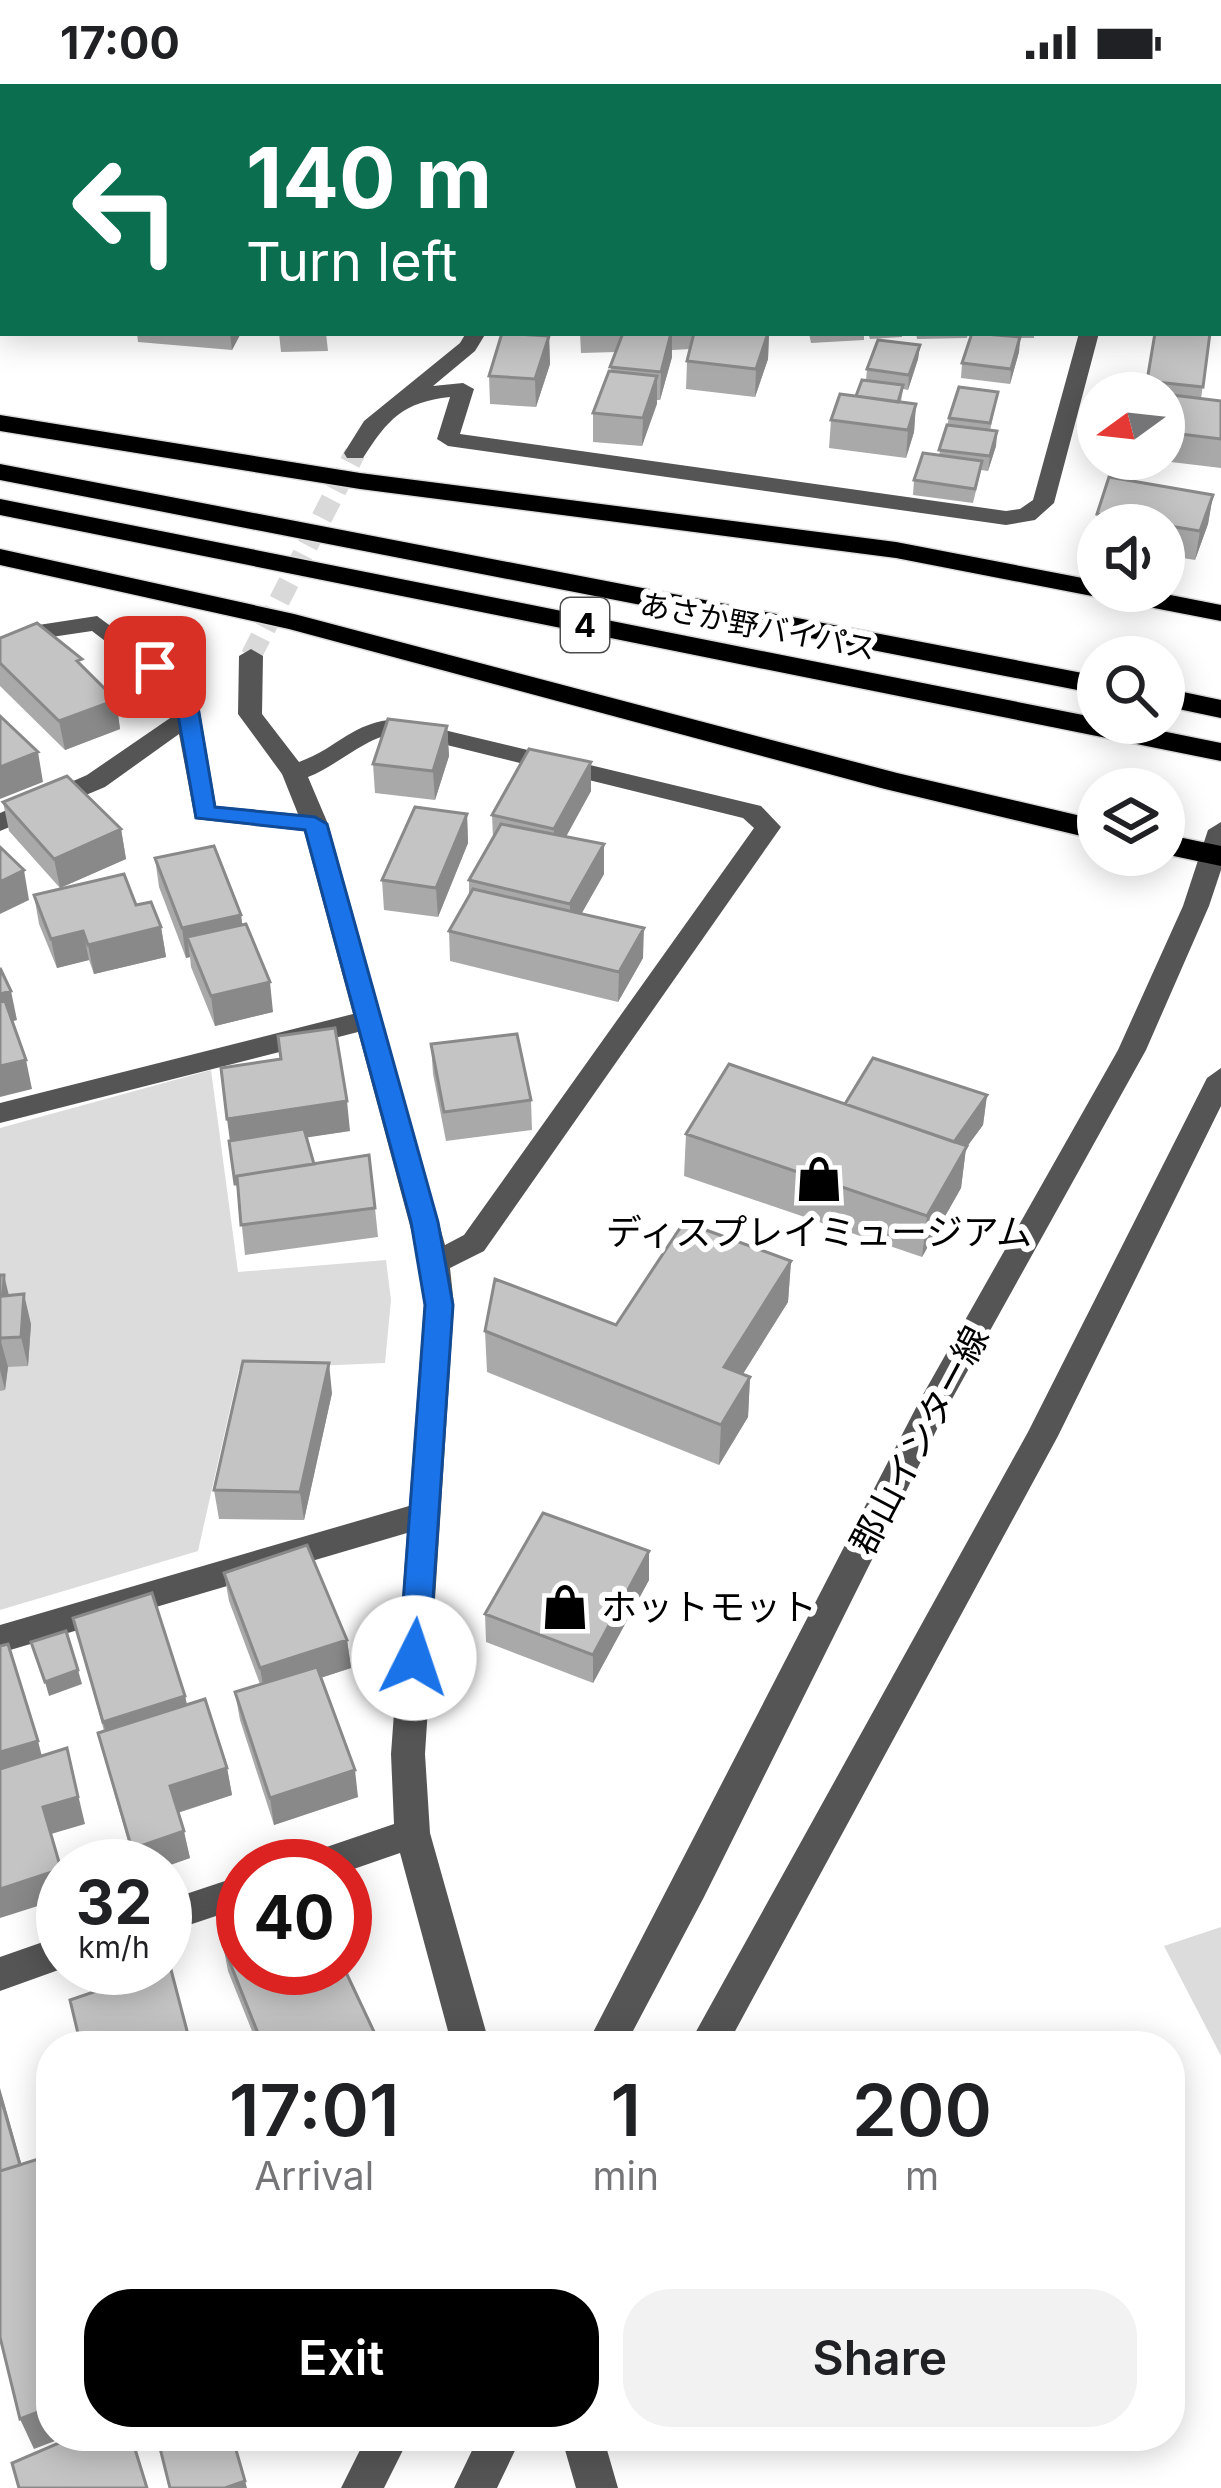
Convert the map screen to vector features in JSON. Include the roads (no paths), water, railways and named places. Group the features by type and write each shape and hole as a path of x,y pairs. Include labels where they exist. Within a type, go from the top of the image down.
{"highway":[{"path":"0,423 360,482 896,550 1077,585"},
{"name":"あさか野バイパス","path":"0,472 1077,681"},
{"name":"あさか野バイパス","path":"0,507 1221,752"},
{"path":"0,557 295,622 696,733 1077,826"},
{"path":"1185,607 1221,614"},
{"path":"1185,702 1221,709"},
{"path":"1185,845 1219,847"}],"street":[{"path":"355,453 372,426 468,347 474,336"},
{"path":"412,395 463,389 448,439 1006,518 1027,514 1043,502 1088,336"},
{"path":"0,647 32,633 98,623 184,689 204,813 315,824"},
{"path":"250,656 250,714 294,773 315,824 435,1263 439,1305 408,1754 412,1834 468,2031"},
{"path":"0,823 96,781 189,716"},
{"path":"294,773 331,759 372,728 398,726 752,812 768,827 474,1243 435,1263"},
{"name":"郡山インター線","path":"613,2031 678,1917 938,1397 1141,1036 1219,847"},
{"path":"0,1113 371,1018"},
{"path":"715,2031 1042,1436 1221,1078"},
{"path":"0,1639 423,1514"},
{"path":"372,1847 412,1834"},
{"path":"0,1974 36,1961"},
{"path":"362,2488 381,2451"},
{"path":"475,2488 494,2451"},
{"path":"586,2451 597,2488"}],"tunnel":[{"path":"251,656 355,453"}],"place":[{"name":"ディスプレイミュージアム","path":"819,1179"},
{"name":"ホットモット","path":"565,1607"}]}
